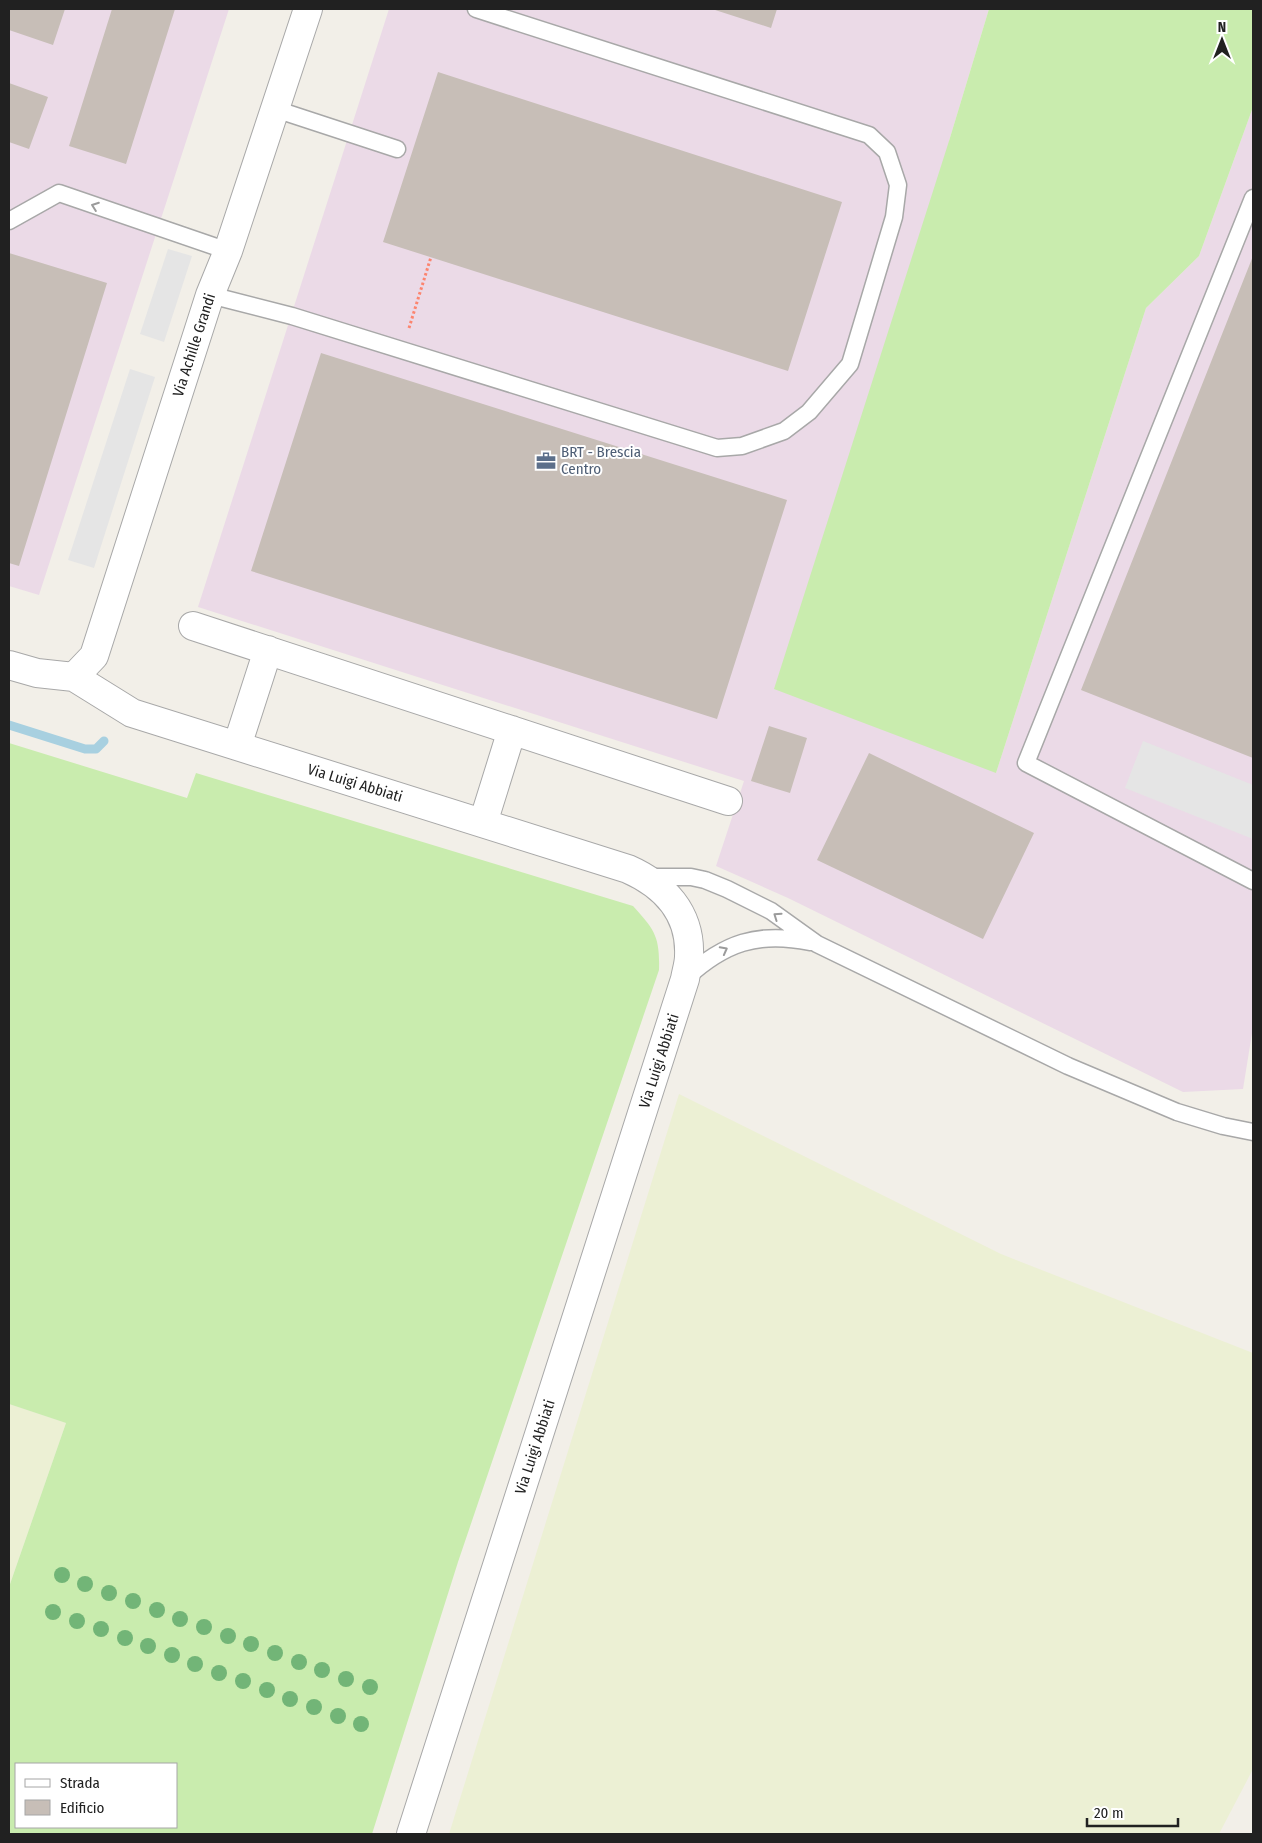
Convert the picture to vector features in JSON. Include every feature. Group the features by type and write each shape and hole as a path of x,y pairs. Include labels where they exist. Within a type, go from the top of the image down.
{"street":[{"name":"Via Achille Grandi","path":"74,677 94,656 210,295 228,251 308,9"},
{"path":"193,626 728,801"},
{"path":"237,746 268,650"},
{"path":"9,665 37,673 74,677"},
{"name":"Via Luigi Abbiati","path":"74,677 132,713 628,869 645,877 664,891 678,910 687,932 689,956 685,979 411,1834"},
{"path":"483,823 512,730"}],"lane":[{"path":"210,295 292,316 717,448 742,446 784,430 809,412 850,364 894,217 898,185 886,152 870,135 476,9"},
{"path":"275,109 397,149"},
{"path":"9,221 59,193 228,251"},
{"path":"1253,198 1026,763 1253,881"},
{"path":"645,877 691,877 727,888 771,911 817,944 1068,1066 1177,1112 1223,1126 1253,1132"},
{"path":"685,979 702,963 725,948 747,941 770,938 794,939 817,944"}],"path":[{"path":"402,350 431,257"}],"shaded area":[{"path":"9,9 229,9 39,595 9,586"},
{"path":"389,9 989,9 949,141 996,773 1146,308 1199,256 1253,107 1253,1027 1243,1089 1183,1092 788,898 716,866 744,781 198,607"},
{"path":"168,249 192,256 164,342 140,334"},
{"path":"130,369 155,377 94,568 68,560"},
{"path":"1143,741 1253,785 1253,839 1125,788"}],"green space":[{"path":"989,9 1253,9 1253,107 1199,256 1146,308 996,773 774,689 949,141"},
{"path":"9,743 187,798 196,773 633,906 655,935 659,970 458,1562 372,1834 9,1834 9,1587 66,1423 9,1404"},
{"path":"679,1094 1001,1254 1253,1353 1253,1769 1219,1834 449,1834"},
{"path":"9,1404 66,1423 9,1587"}],"building":[{"path":"9,9 65,9 53,45 9,30"},
{"path":"112,9 175,9 126,164 69,146"},
{"path":"712,9 777,9 771,28"},
{"path":"438,72 842,202 788,371 383,242"},
{"path":"9,83 48,97 29,149 9,142"},
{"path":"9,253 107,283 19,566 9,563"},
{"path":"1253,256 1253,758 1081,690"},
{"path":"321,353 787,500 717,719 251,571"},
{"path":"769,726 807,738 790,793 751,781"},
{"path":"869,753 1034,833 983,939 817,860"}],"waterway":[{"path":"9,725 85,749 96,749 104,741"}],"place":[{"name":"BRT - Brescia Centro","path":"546,461"}]}
